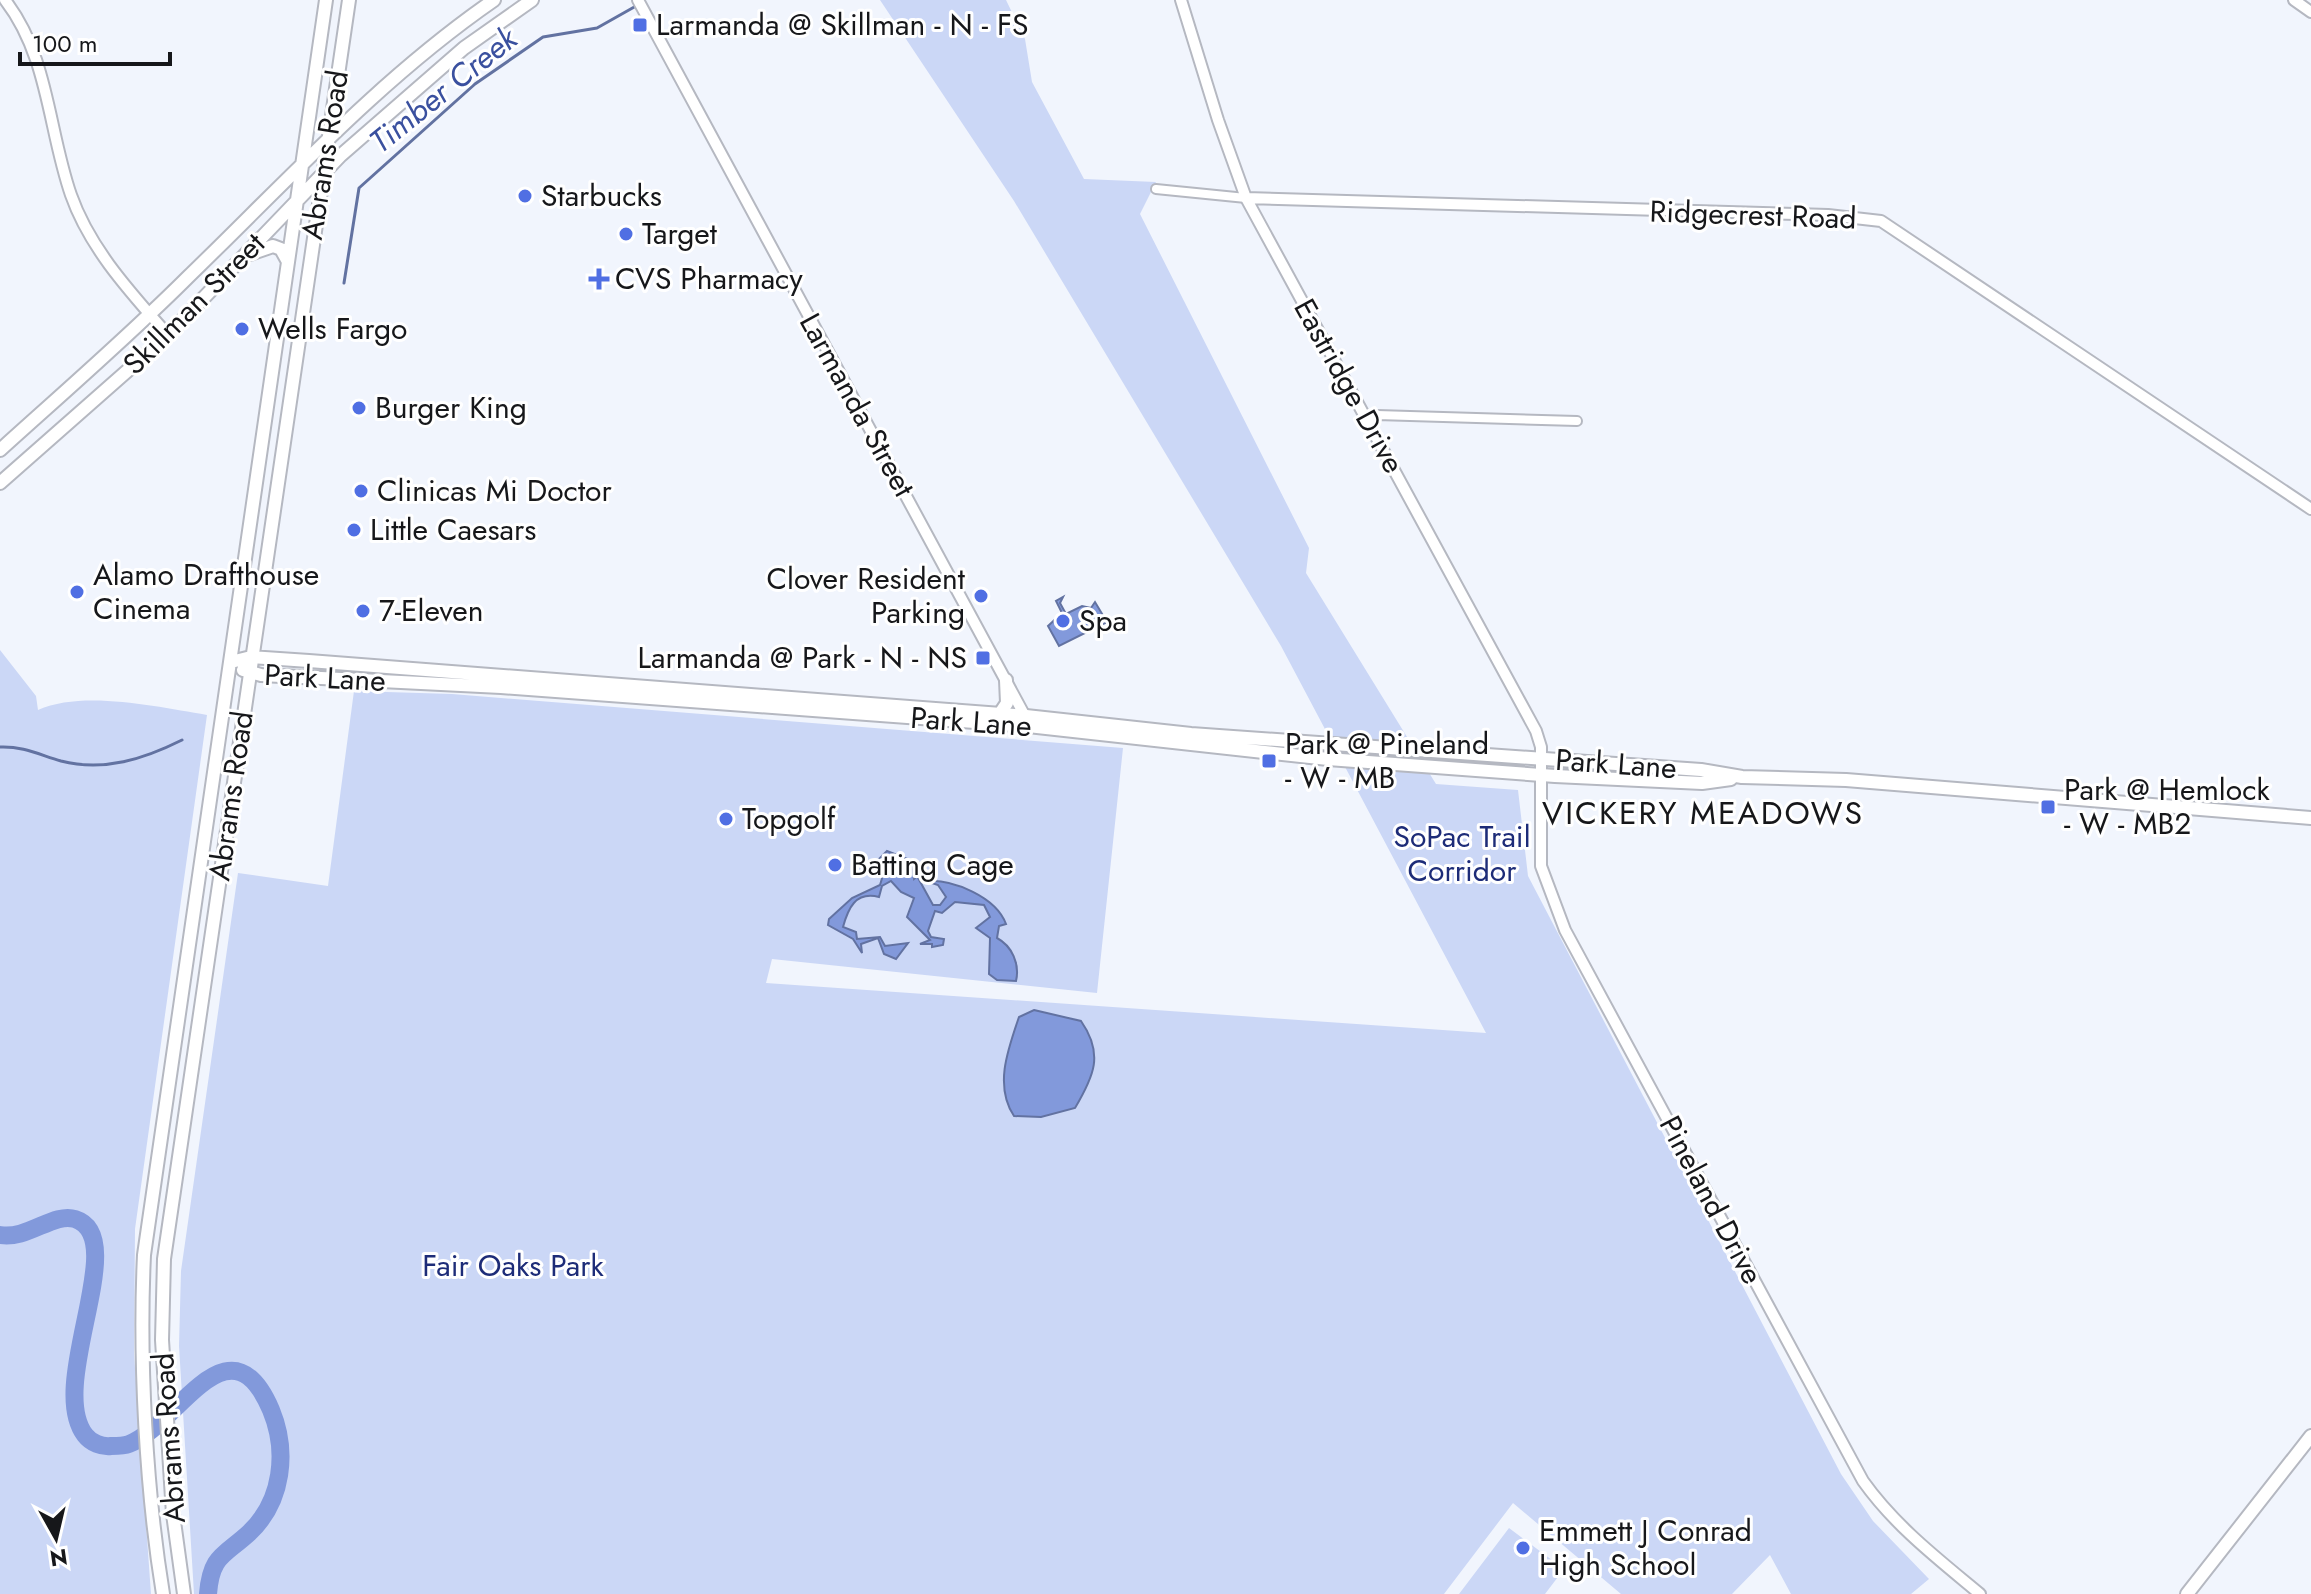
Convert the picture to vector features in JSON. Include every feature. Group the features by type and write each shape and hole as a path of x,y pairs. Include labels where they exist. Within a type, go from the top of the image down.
{"main road":[{"name":"Abrams Road","path":"163,1594 153,1515 143,1342 144,1255 326,0"},
{"name":"Abrams Road","path":"184,1594 173,1514 162,1285 225,835 349,0"},
{"name":"Skillman Street","path":"0,450 149,314 302,162 494,0"},
{"name":"Skillman Street","path":"0,483 206,299 322,173 464,48 532,0"},
{"path":"240,259 273,246 281,249 287,260"},
{"path":"33,419 51,440"},
{"path":"261,444 283,447"},
{"name":"Park Lane","path":"231,662 251,657 999,715 1027,721"},
{"name":"Park Lane","path":"231,662 249,674 1027,721 1216,741 1329,743 1701,770 1742,777 1846,780 2311,818"},
{"path":"999,715 1008,697 1006,680"},
{"name":"Park Lane","path":"1216,741 1328,759 1541,775 1702,783 1742,777"},
{"path":"1328,759 1329,743"},
{"path":"2187,1594 2311,1436"}],"street":[{"path":"5,0 20,22 39,63 62,163 78,212 111,267 168,335"},
{"name":"Larmanda Street","path":"638,0 1027,721"},
{"name":"Eastridge Drive","path":"1181,0 1246,198 1529,717 1541,747 1541,759"},
{"path":"2294,0 2311,12"},
{"name":"Ridgecrest Road","path":"1156,189 1246,198 1817,215 1881,221 2311,509"},
{"path":"1367,419 1377,415 1577,421"},
{"name":"Pineland Drive","path":"1541,759 1541,866 1565,930 1863,1481 1882,1508 1980,1594"}],"green space":[{"name":"Fair Oaks Park","path":"880,0 1006,0 1025,39 1032,82 1084,179 1156,182 1140,214 1309,548 1306,573 1436,784 1518,790 1528,876 1841,1474 1873,1521 1929,1579 1911,1594 1791,1594 1770,1555 1732,1594 1621,1594 1513,1503 1444,1594 194,1594 179,1346 181,1271 238,873 328,886 354,691 452,694 1123,748 1097,993 772,959 766,983 1486,1033 1281,646 1014,201"},
{"path":"0,650 36,696 38,710 56,704 99,701 207,715 135,1229 134,1354 151,1594 0,1594"},
{"path":"1509,1528 1564,1569 1545,1594 1459,1594"}],"water":[{"name":"Spa","path":"1063,597 1060,603 1066,614 1082,606 1091,608 1095,602 1107,622 1059,646 1048,626 1062,613 1056,601"},
{"path":"887,851 910,860 914,879 917,876 933,905 940,905 946,897 938,885 926,881 961,887 983,898 1001,914 1006,924 999,926 997,938 1014,956 1016,981 997,980 989,974 990,938 976,928 990,917 984,905 955,902 942,913 935,911 928,931 931,937 944,939 943,945 932,947 932,944 920,944 930,940 907,917 914,898 901,892 891,881 882,886 879,897 858,899 850,908 843,927 856,932 857,939 880,937 885,946 908,943 896,959 884,954 878,938 861,944 862,953 853,939 828,925 829,919 852,898 880,885 883,875 878,860"},
{"path":"1034,1010 1081,1021 1092,1044 1094,1065 1075,1108 1041,1117 1014,1116 1005,1092 1005,1067 1019,1017"}],"waterway":[{"name":"Timber Creek","path":"344,283 359,188 475,84 543,37 597,28 636,6"},
{"name":"Timber Creek","path":"0,747 93,765 138,758 182,740"},
{"path":"0,1235 20,1234 67,1218 75,1219 90,1231 95,1253 93,1282 75,1382 76,1412 90,1440 104,1446 129,1444 220,1373 238,1371 255,1383 271,1410 280,1442 275,1491 260,1520 216,1564 208,1594"}],"place":[{"name":"Larmanda @ Skillman - N - FS","path":"640,25"},
{"name":"Starbucks","path":"525,196"},
{"name":"Target","path":"626,234"},
{"name":"CVS Pharmacy","path":"599,279"},
{"name":"Wells Fargo","path":"242,329"},
{"name":"Burger King","path":"359,408"},
{"name":"Clinicas Mi Doctor","path":"361,491"},
{"name":"Little Caesars","path":"354,530"},
{"name":"Alamo Drafthouse Cinema","path":"77,592"},
{"name":"Clover Resident Parking","path":"981,596"},
{"name":"7-Eleven","path":"363,611"},
{"name":"Spa","path":"1063,621"},
{"name":"Larmanda @ Park - N - NS","path":"983,658"},
{"name":"Park @ Pineland - W - MB","path":"1269,761"},
{"name":"Park @ Hemlock - W - MB2","path":"2048,807"},
{"name":"Topgolf","path":"726,819"},
{"name":"Batting Cage","path":"835,865"},
{"name":"Emmett J Conrad High School","path":"1523,1548"}],"district":[{"name":"VICKERY MEADOWS","path":"1703,813"}],"park label":[{"name":"SoPac Trail Corridor","path":"1462,854"}]}
